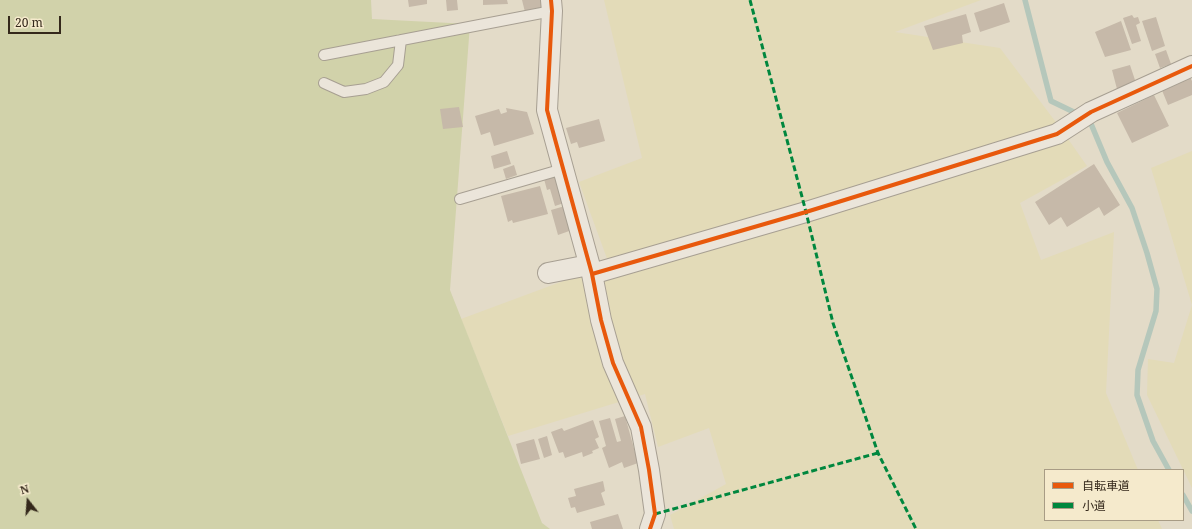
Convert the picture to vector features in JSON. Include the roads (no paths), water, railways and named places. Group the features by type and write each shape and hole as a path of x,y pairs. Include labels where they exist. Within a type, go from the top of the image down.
{"street":[{"path":"551,6 548,110 563,169 572,196 591,270 601,320 613,363 641,427 655,514 650,529"},
{"path":"548,273 591,270 806,212 1057,134 1091,112 1192,66"}],"lane":[{"path":"324,55 401,40 551,6"},
{"path":"324,83 344,92 366,89 384,82 398,65 401,40"},
{"path":"460,199 563,169"}],"waterway":[{"path":"1025,0 1051,101 1080,115"},
{"path":"1088,118 1107,162 1132,208 1157,289 1156,311 1138,370 1137,395 1153,441 1168,469"},
{"path":"1184,497 1192,511"}]}
